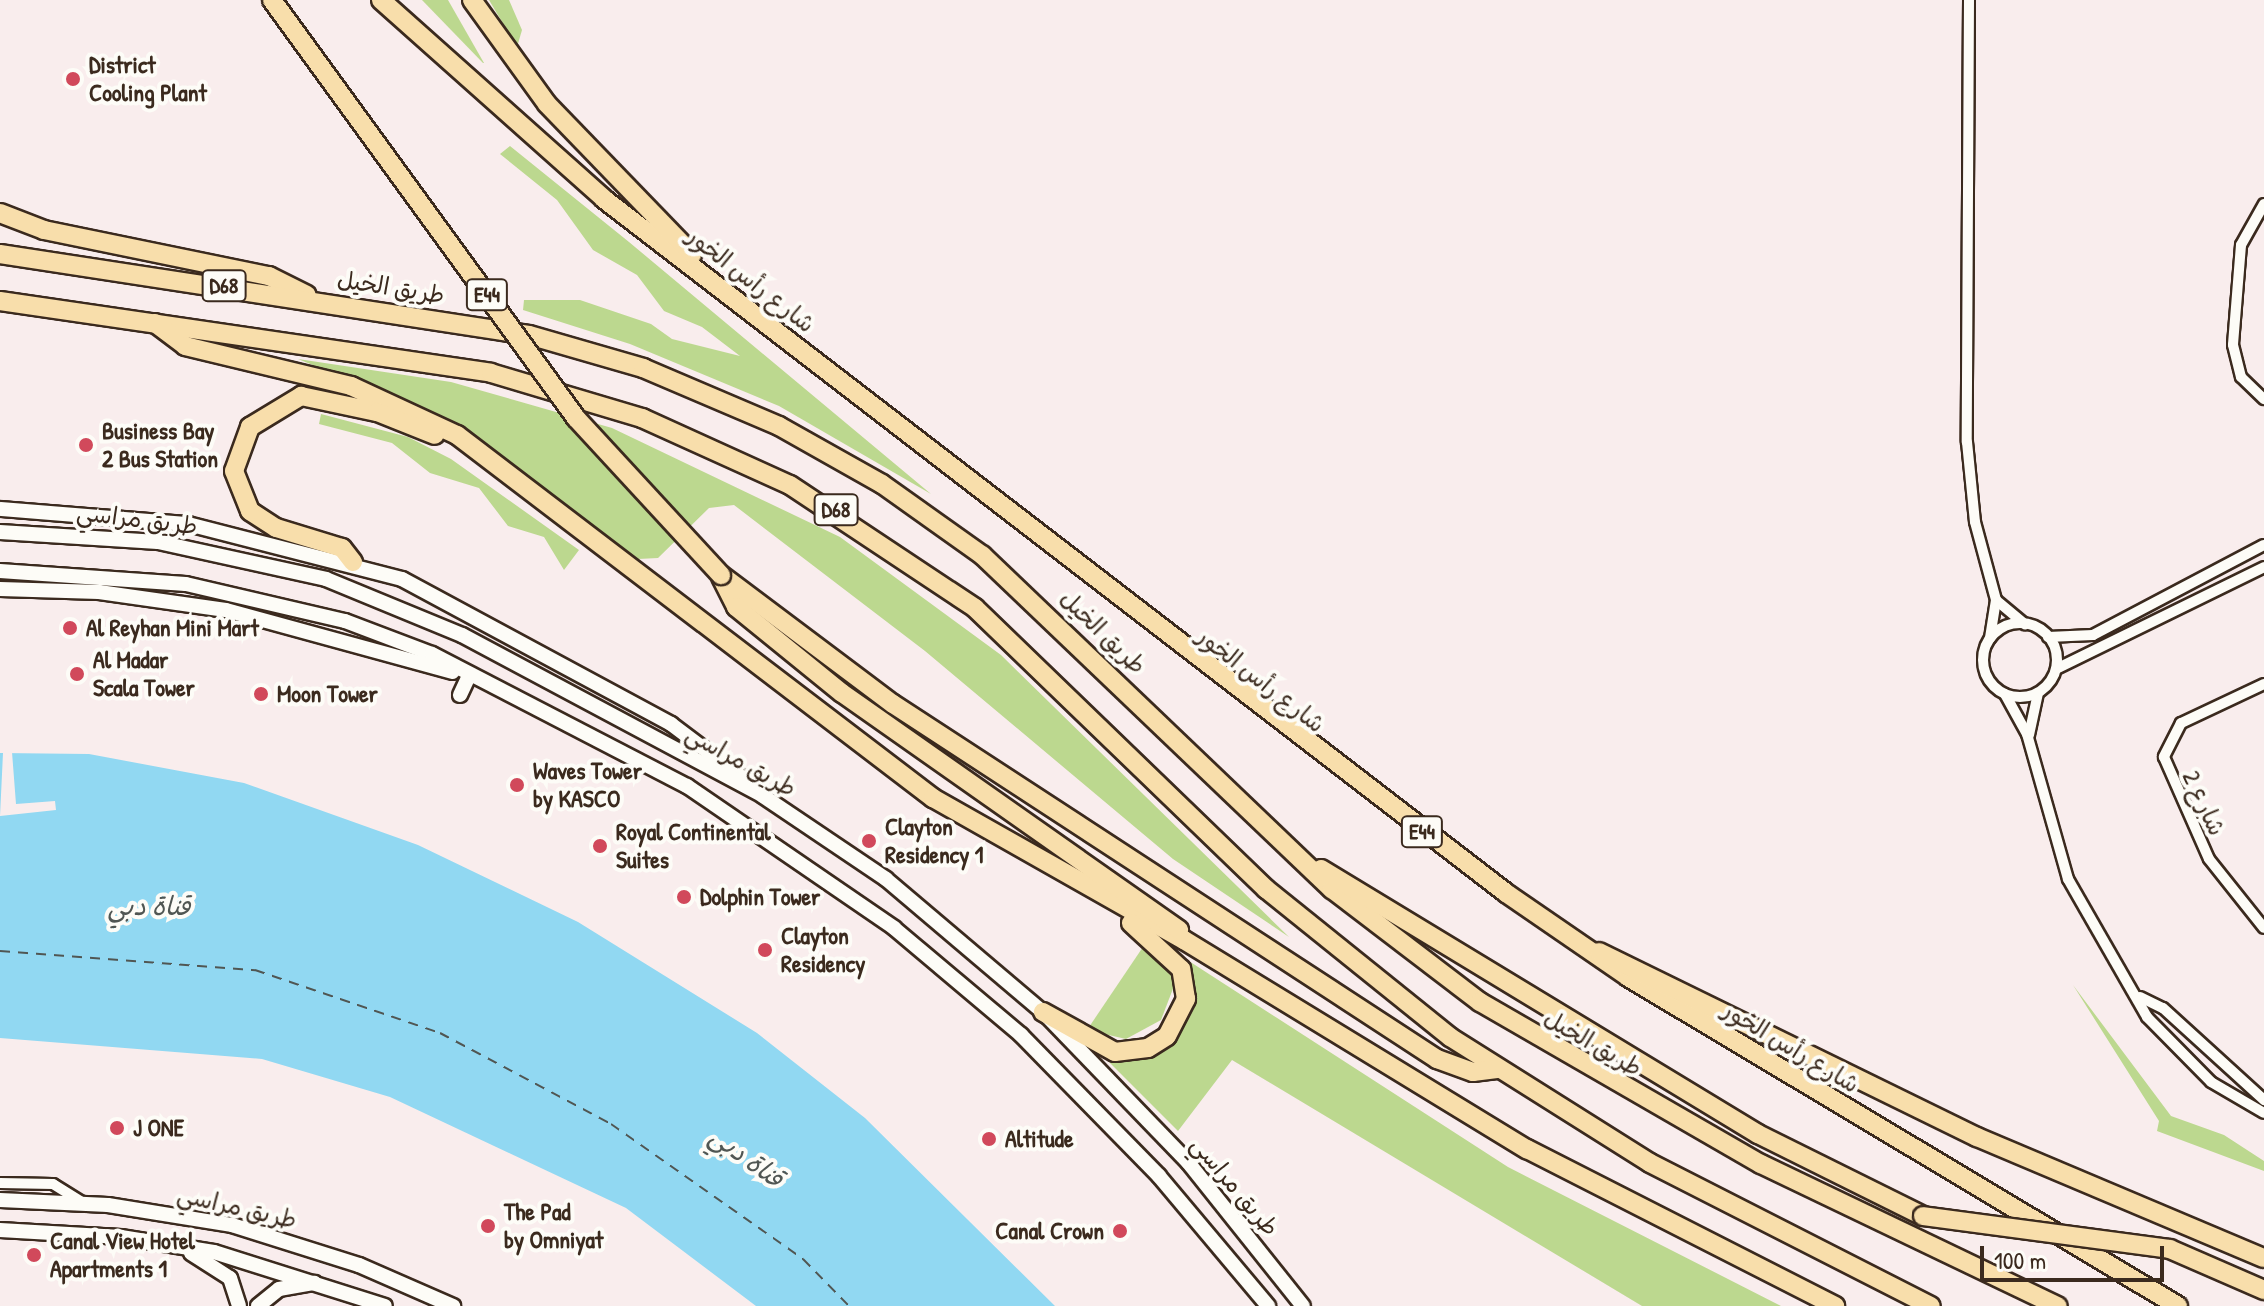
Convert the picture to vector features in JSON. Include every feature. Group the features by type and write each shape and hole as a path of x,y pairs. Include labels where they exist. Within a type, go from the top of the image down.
{"highway":[{"name":"E44","path":"272,0 576,418 721,575 859,681 1448,1066 1499,1069 1705,1194 1931,1306"},
{"name":"شارع رأس الخور","path":"381,0 559,162 1278,724 1588,951 2178,1306"},
{"path":"472,0 547,104 717,283"},
{"path":"0,213 44,230 269,276 312,299"},
{"name":"طريق الخيل","path":"0,254 312,299 529,335 722,399 914,505 1076,639 1297,857 1405,949 1554,1049 1812,1191 2058,1306"},
{"name":"D68","path":"0,301 542,386 666,427 790,485 975,608 1310,928 1499,1069"},
{"path":"155,323 185,346 332,380 419,414 504,465 897,773 1037,859 1162,944 1185,984 1175,1028 1138,1051 1104,1049 1043,1012"},
{"path":"353,562 342,548 262,521 241,498 236,455 250,427 274,406 316,398 417,427 593,535"},
{"path":"721,575 736,607 789,651 1162,913 1184,940"},
{"path":"1297,857 1758,1134 1923,1216 2170,1249 2264,1290"},
{"path":"1037,859 1184,940 1527,1149 1835,1306"},
{"path":"1588,951 1635,964 1991,1143 2264,1258"}],"street":[{"path":"1969,0 1967,442 1975,522 1996,600 1985,670 2005,694 2030,745 2068,879 2140,997 2151,1023 2180,1054 2240,1103 2264,1113"},
{"path":"2264,204 2241,245 2233,345 2241,377 2264,399"},
{"path":"0,509 188,524 353,562 510,631 671,724 763,796"},
{"name":"طريق مراسي","path":"0,532 158,542 326,579 462,635 763,796 886,879 1043,1012 1188,1162 1303,1306"},
{"path":"1996,600 2025,624 2048,637 2093,635 2264,545"},
{"path":"2030,745 2038,693 2056,669 2264,567"},
{"name":"طريق مراسي","path":"0,571 186,584 377,631 687,786 899,932 1047,1060 1251,1283 1268,1306"},
{"path":"0,589 124,602 286,631 469,676 460,695"},
{"path":"1990,639 2025,624"},
{"path":"2048,637 2056,669"},
{"name":"شارع 2","path":"2264,684 2181,723 2164,757 2209,859 2264,928"},
{"path":"2005,694 2038,693"},
{"path":"2140,997 2194,1037 2264,1100"},
{"path":"2180,1054 2194,1037"},
{"path":"0,1183 53,1184 84,1203"},
{"name":"طريق مراسي","path":"0,1200 84,1203 257,1231 453,1306"},
{"name":"طريق مراسي","path":"0,1230 177,1245 324,1282 385,1306"},
{"path":"177,1245 223,1270 239,1306"},
{"path":"258,1306 279,1289 324,1282"},
{"path":"1238,1294 1251,1283"},
{"path":"1809,1294 1827,1306"}],"green space":[{"path":"422,0 448,0 484,63 483,63"},
{"path":"489,0 509,0 522,30 517,47"},
{"path":"510,146 931,494 779,406 630,344 523,310 524,300 580,300 651,324 672,339 740,356 702,327 664,311 637,275 593,250 557,200 500,154"},
{"path":"298,359 451,382 612,428 840,537 1001,655 1289,937 1173,859 925,651 734,505 709,508 658,558 638,559 466,428"},
{"path":"321,414 408,437 451,459 579,550 564,570 544,537 508,526 479,488 430,473 392,443 319,424"},
{"path":"1147,941 1170,968 1174,986 1161,1020 1126,1039 1087,1030"},
{"path":"1178,954 1508,1167 1781,1306 1642,1306 1232,1060 1178,1131 1102,1055 1127,1057 1179,1033 1193,999"},
{"path":"2073,985 2171,1116 2224,1135 2264,1161 2264,1171 2157,1131 2159,1121"}],"water":[{"name":"قناة دبي","path":"0,753 89,754 244,783 418,845 578,922 757,1033 865,1118 1055,1306 756,1306 626,1208 390,1097 262,1059 0,1038"}],"pier":[{"path":"12,752 16,804 55,801 56,810 0,816 3,753"}],"ferry route":[{"path":"0,951 255,970 440,1033 611,1124 803,1259 849,1306"}],"place":[{"name":"District Cooling Plant","path":"73,79"},
{"name":"Business Bay 2 Bus Station","path":"86,445"},
{"name":"Al Reyhan Mini Mart","path":"70,628"},
{"name":"Al Madar Scala Tower","path":"77,674"},
{"name":"Moon Tower","path":"261,694"},
{"name":"Waves Tower by KASCO","path":"517,785"},
{"name":"Clayton Residency 1","path":"869,841"},
{"name":"Royal Continental Suites","path":"600,846"},
{"name":"Dolphin Tower","path":"684,897"},
{"name":"Clayton Residency","path":"765,950"},
{"name":"J ONE","path":"117,1128"},
{"name":"Altitude","path":"989,1139"},
{"name":"The Pad by Omniyat","path":"488,1226"},
{"name":"Canal Crown","path":"1120,1231"},
{"name":"Canal View Hotel Apartments 1","path":"34,1255"}]}
